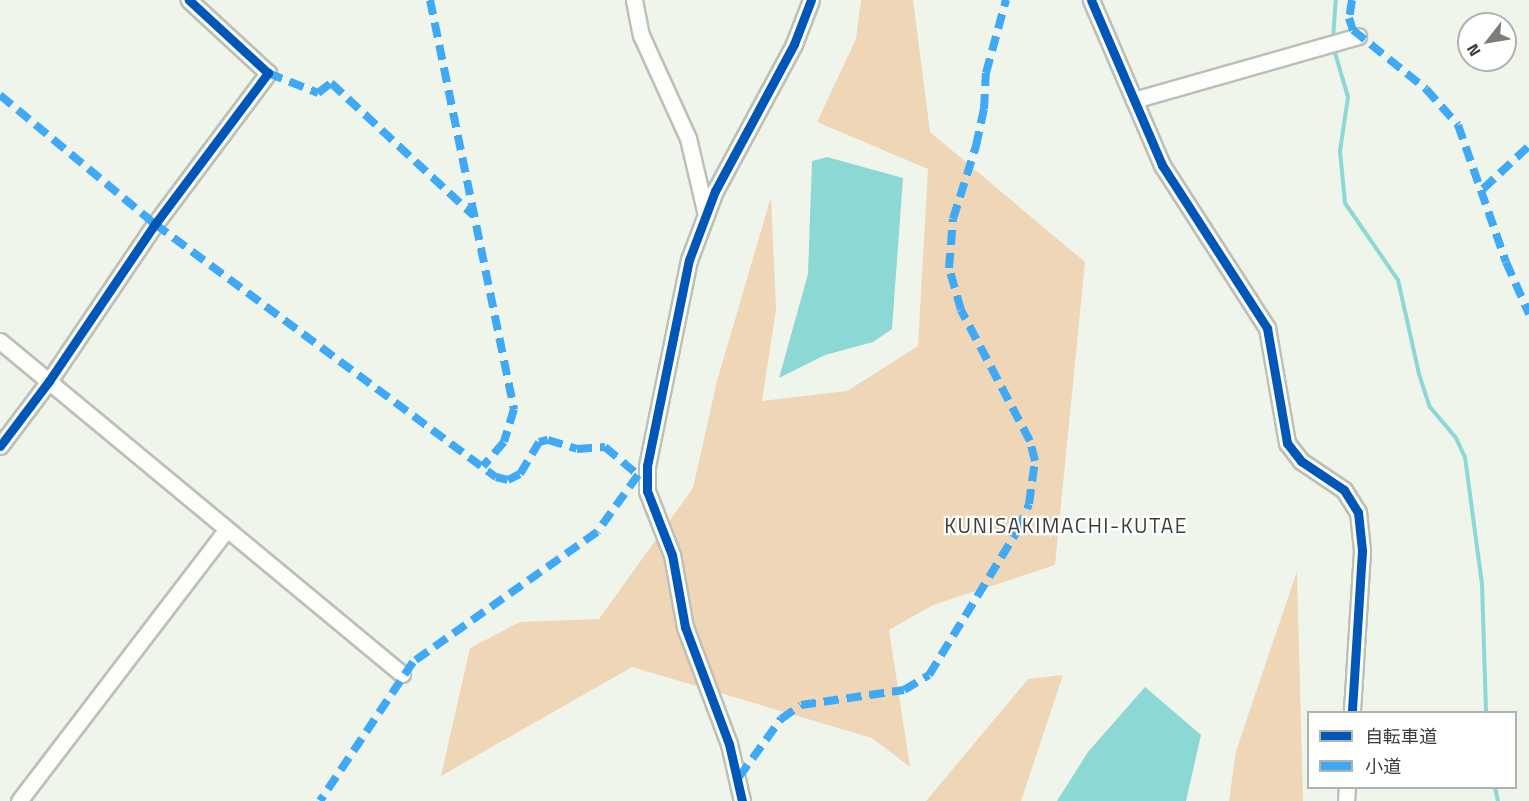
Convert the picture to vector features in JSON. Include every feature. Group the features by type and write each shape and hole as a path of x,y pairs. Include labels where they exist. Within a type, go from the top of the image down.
{"street":[{"path":"0,446 49,381 155,224 268,73 189,0"},
{"path":"634,0 641,35 688,138 706,215"},
{"path":"742,801 726,735 685,627 672,555 642,478 683,282 706,215 794,44 811,0"},
{"path":"1091,0 1176,190 1267,328 1273,343 1281,422 1287,443 1301,462 1344,490 1358,512 1362,550 1352,711"},
{"path":"1134,100 1358,36"},
{"path":"0,341 402,674"},
{"path":"19,801 227,529"}],"shaded area":[{"path":"861,0 913,0 930,132 1085,262 1055,565 933,605 889,630 910,767 872,738 632,667 441,776 470,648 520,622 599,619 693,488 717,381 771,197 776,309 762,401 847,391 918,346 928,169 817,122 856,39"},
{"path":"1297,571 1303,801 1229,801 1236,751"},
{"path":"1063,675 1021,801 926,801 1028,679"}],"water":[{"path":"827,157 903,178 892,329 873,342 825,355 779,378 808,274 812,161"},
{"path":"1145,687 1201,735 1186,801 1057,801 1088,752"}],"waterway":[{"path":"1333,39 1336,0"},
{"path":"1333,46 1348,97 1340,151 1345,203 1398,280 1419,374 1430,407 1456,438 1465,457 1482,584 1486,711"},
{"path":"1495,789 1498,801"}],"marked path":[{"path":"430,0 514,409 504,442 483,466"},
{"path":"739,777 781,719 801,705 904,690 929,675 1018,530 1029,504 1035,461 1030,441 961,310 949,268 953,219 976,146 984,109 986,73 1006,0"},
{"path":"1352,0 1349,18 1353,30 1426,89 1458,125 1506,262 1529,314"},
{"path":"268,73 318,93 331,83 473,215"},
{"path":"0,95 155,224 496,477 508,480 520,474 539,442 548,440 577,449 605,447 638,475 597,532 413,662 320,801"},
{"path":"1483,189 1529,146"}],"cycle path":[{"path":"0,446 49,381 155,224 268,73 189,0"},
{"path":"742,801 729,744 685,627 672,555 647,491 647,466 689,260 715,191 794,44 811,0"},
{"path":"1091,0 1162,165 1267,328 1287,443 1301,461 1344,490 1358,512 1362,551 1352,711"}],"district":[{"name":"KUNISAKIMACHI-KUTAE","path":"1066,525"}]}
